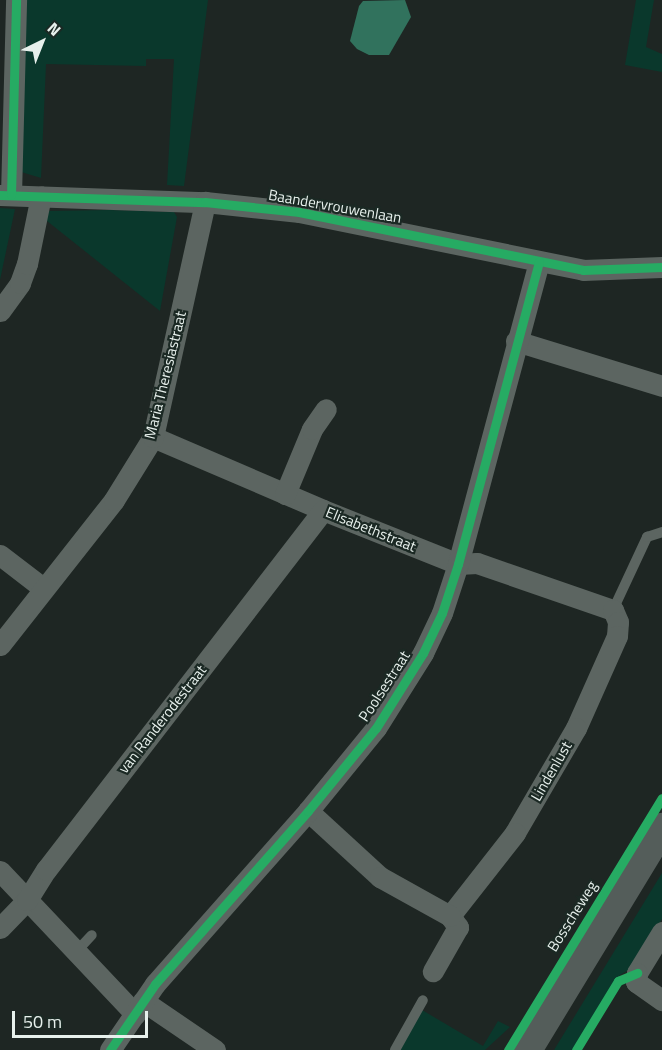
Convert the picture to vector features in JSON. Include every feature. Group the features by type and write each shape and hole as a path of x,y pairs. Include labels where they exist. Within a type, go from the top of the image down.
{"main road":[{"name":"Bosscheweg","path":"527,1050 662,828"},
{"path":"550,1050 662,866"}],"street":[{"path":"5,195 16,0"},
{"name":"Baandervrouwenlaan","path":"5,195 205,202 338,218 583,270 662,267"},
{"path":"0,311 17,288 24,273 34,239 41,196"},
{"name":"Maria Theresiastraat","path":"0,645 114,500 153,437 205,202"},
{"name":"Poolsestraat","path":"110,1050 139,1007 198,932 308,811 376,728 409,677 442,613 458,564 539,262"},
{"path":"516,341 662,386"},
{"path":"285,494 312,429 326,409"},
{"name":"Elisabethstraat","path":"153,437 323,510 458,564"},
{"name":"van Randerodestraat","path":"0,928 27,900 46,870 323,510"},
{"path":"0,555 43,588"},
{"path":"458,564 477,563 613,610"},
{"name":"Lindenlust","path":"450,916 508,844 576,728 617,636 618,622 613,610"},
{"path":"308,811 380,877 450,916 458,927 433,971"},
{"path":"0,871 76,952 139,1007 215,1050"},
{"path":"662,932 637,973 636,982 662,1000"}],"lane":[{"path":"613,610 647,537 662,532"},
{"path":"76,952 92,934"},
{"path":"395,1050 423,1000"}],"shaded area":[{"path":"27,0 208,0 184,186 167,185 174,59 146,59 146,66 46,64 41,178 18,171"},
{"path":"405,0 411,17 389,55 369,55 357,49 350,41 359,6 363,1"},
{"path":"636,0 654,0 646,47 662,54 662,72 625,65"},
{"path":"0,208 15,209 0,280"},
{"path":"48,211 174,212 177,217 160,311 42,217"},
{"path":"662,873 662,919 632,968 620,975 574,1050 554,1050"},
{"path":"422,1010 483,1046 498,1021 510,1027 485,1050 398,1050"}],"cycle path":[{"path":"11,195 16,0"},
{"path":"0,195 205,202 299,212 583,270 662,267"},
{"path":"110,1050 155,984 308,811 376,728 423,653 442,613 458,564 539,262"},
{"path":"508,1050 662,798"},
{"path":"576,1050 618,981 637,973"}]}
